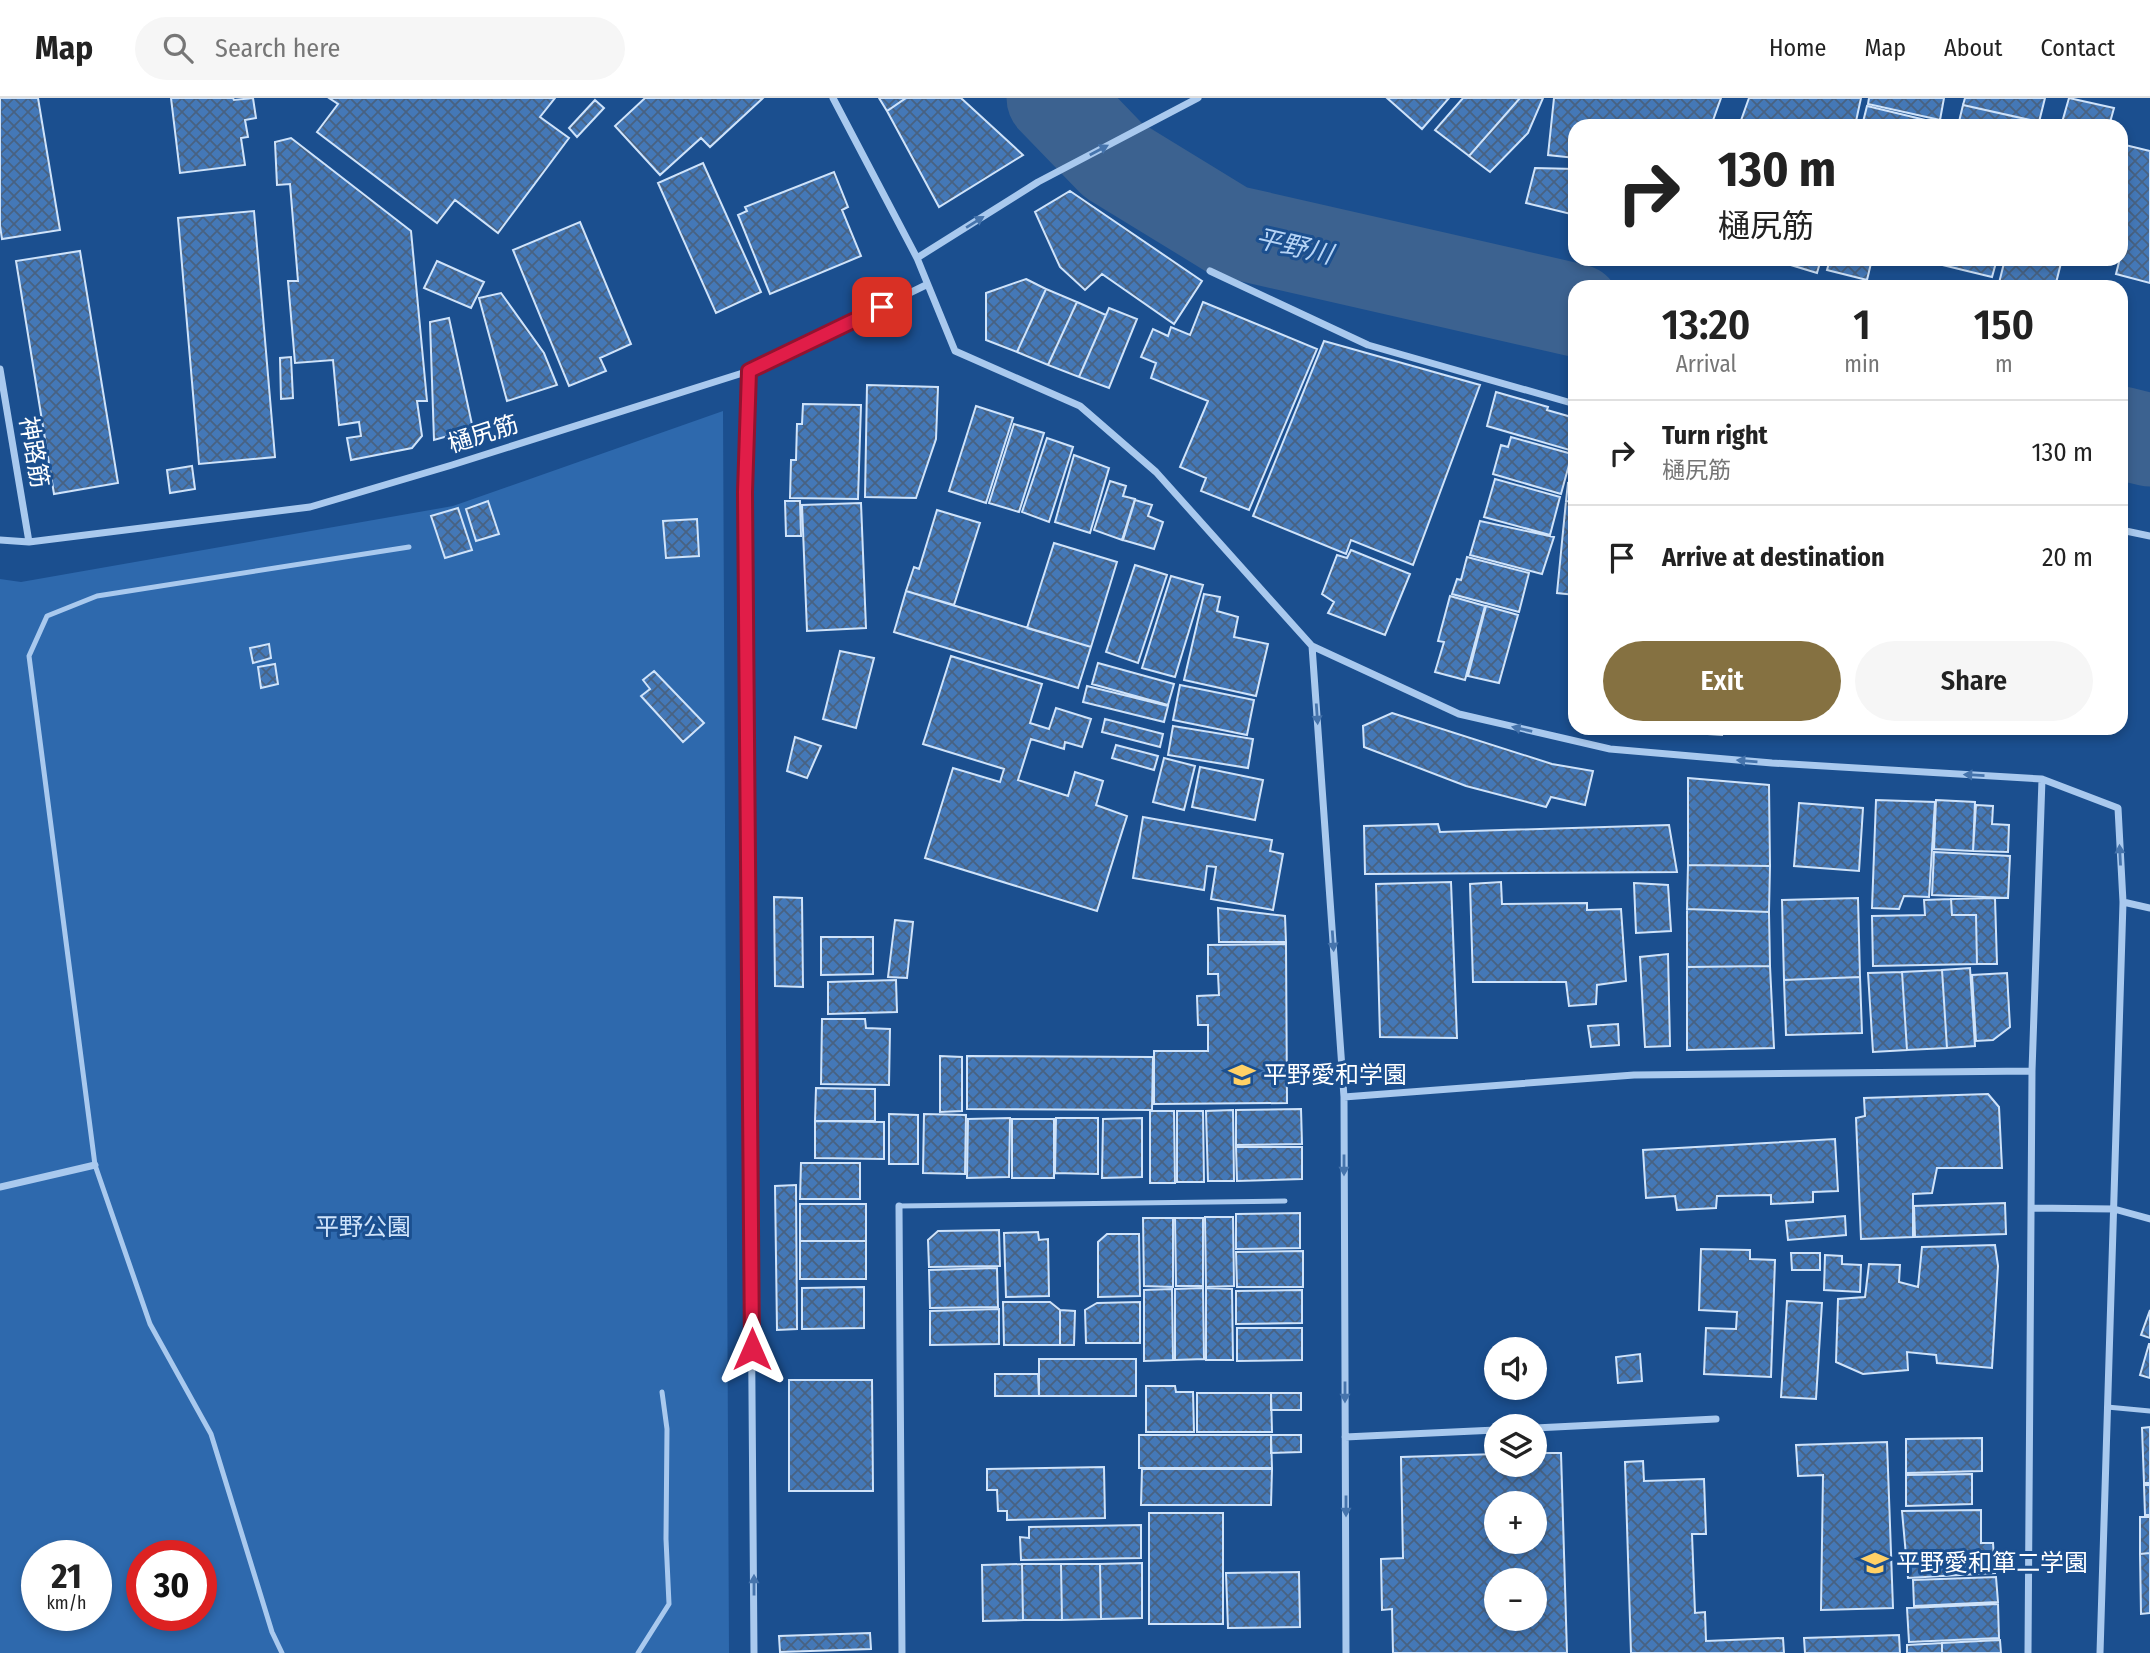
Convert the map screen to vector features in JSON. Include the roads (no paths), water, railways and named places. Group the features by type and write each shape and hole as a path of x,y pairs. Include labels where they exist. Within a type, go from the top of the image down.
{"street":[{"path":"833,98 917,258 954,351 1080,406 1156,472 1312,646 1459,714 1610,749 1772,763 2042,779 2118,808 2123,902 2100,1653"},
{"path":"917,258 1038,182 1198,98"},
{"path":"1210,271 1368,345 1568,402"},
{"name":"樋尻筋","path":"0,540 29,542 310,507 749,371 926,285"},
{"name":"神路筋","path":"0,369 29,542"},
{"path":"749,371 745,506 754,1653"},
{"path":"2128,531 2150,536"},
{"path":"1312,646 1344,1097 1346,1653"},
{"path":"2028,1653 2032,1071 2042,779"},
{"path":"2123,902 2150,908"},
{"path":"1344,1097 1634,1075 2032,1071"},
{"path":"0,1186 94,1165"},
{"path":"899,1206 902,1653"},
{"path":"2031,1208 2114,1209 2150,1219"},
{"path":"1547,1427 1716,1419"},
{"path":"1345,1437 1484,1431"}],"lane":[{"path":"282,1653 272,1632 211,1434 150,1324 94,1165 29,656 47,616 97,596 409,547"},
{"path":"899,1206 1285,1201"},
{"path":"638,1653 669,1604 666,1539 667,1429 662,1392"},
{"path":"2107,1407 2150,1410"}],"waterway":[{"name":"平野川","path":"1053,98 1113,160 1229,231 1568,308"},
{"name":"平野川","path":"2128,435 2150,440"}],"place":[{"name":"平野愛和学園","path":"1242,1075"},
{"name":"平野愛和箪二学園","path":"1875,1563"}],"park label":[{"name":"平野公園","path":"363,1227"}]}
